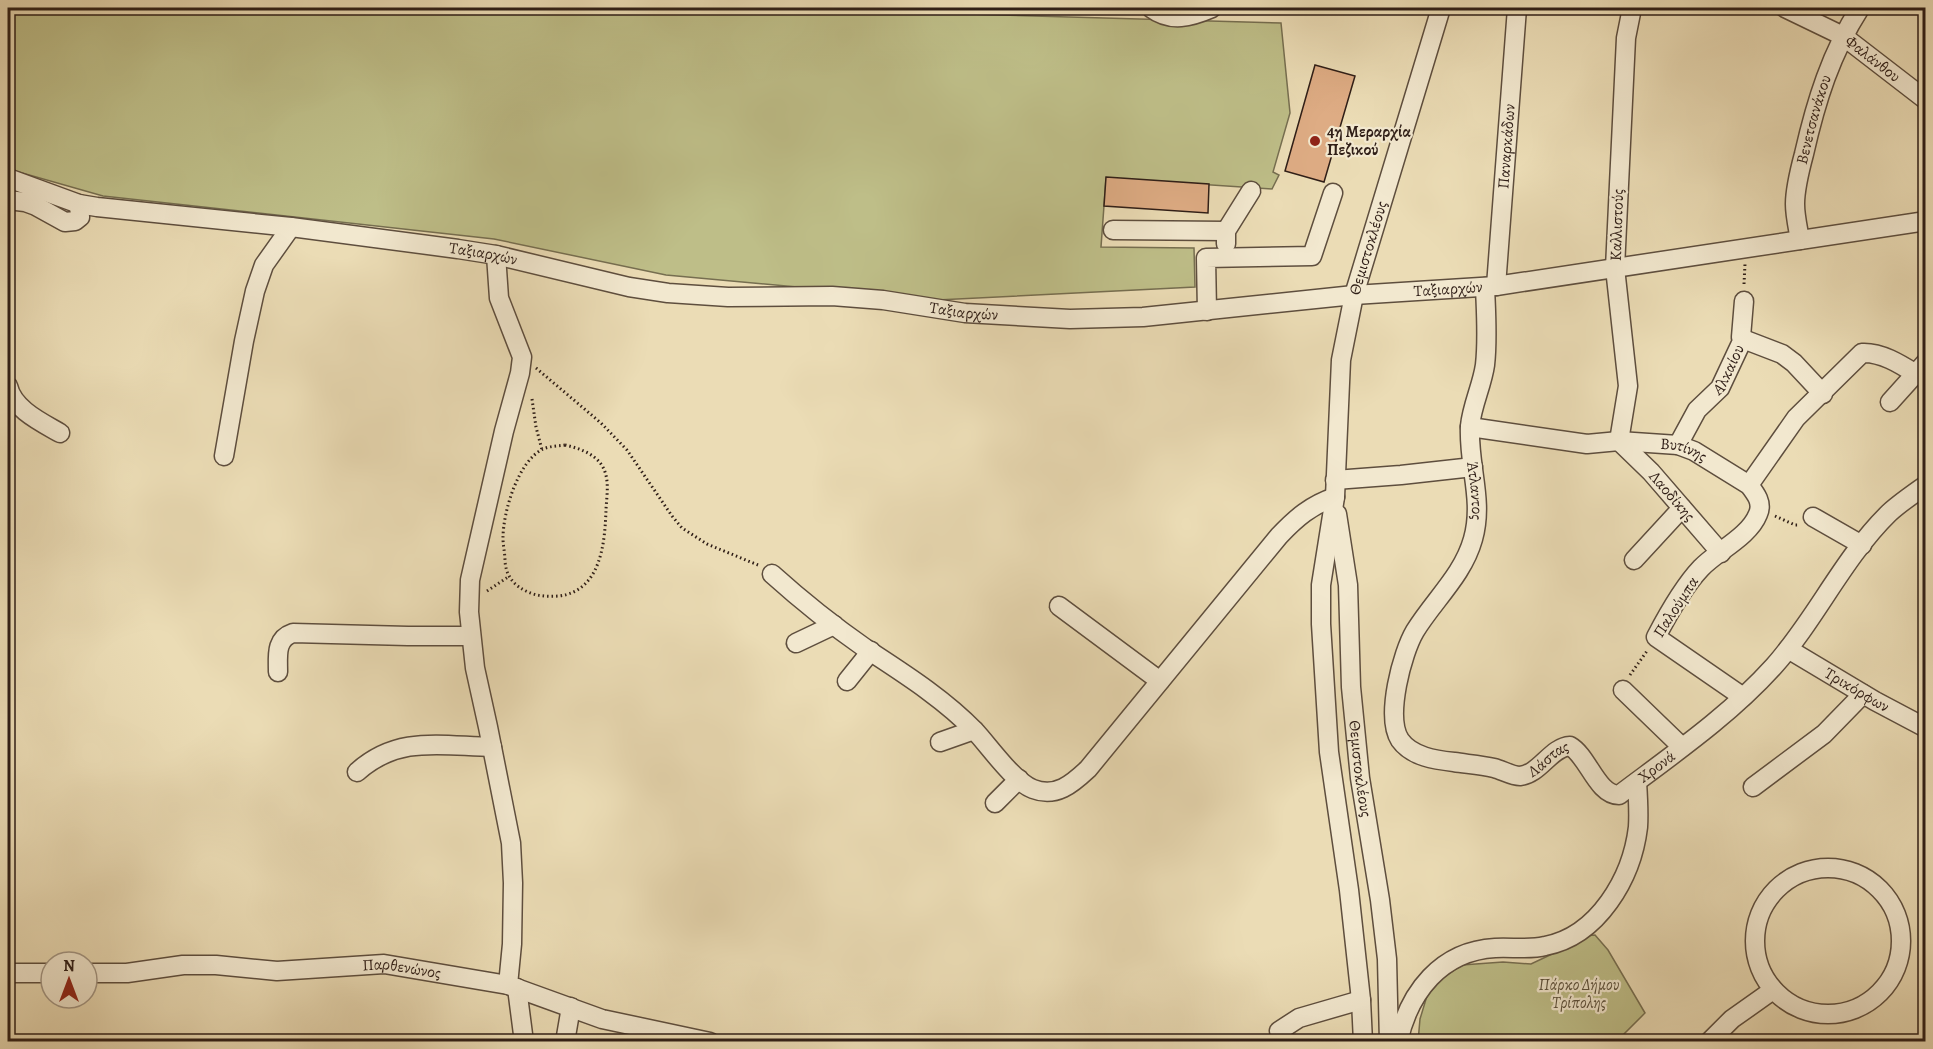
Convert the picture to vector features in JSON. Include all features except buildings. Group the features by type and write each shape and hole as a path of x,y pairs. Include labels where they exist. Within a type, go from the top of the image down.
{"street":[{"path":"1150,8 1162,15 1179,18 1212,8"},
{"name":"Θεμιστοκλέους","path":"1363,1041 1349,890 1329,752 1323,688 1321,585 1335,489 1341,360 1345,333 1354,295 1441,8"},
{"name":"Παναρκάδων","path":"1491,287 1517,8"},
{"name":"Καλλιστούς","path":"1619,441 1628,386 1615,268 1626,38 1632,8"},
{"name":"Φαλάνθου","path":"1785,8 1806,12 1843,36 1926,100"},
{"name":"Βενετσανάκου","path":"1800,240 1795,202 1800,168 1819,94 1843,36 1860,8"},
{"name":"Ταξιαρχών","path":"8,178 79,204 114,210 291,227 496,255 629,287 693,296 832,296 883,300 948,312 1070,319 1143,317 1354,295 1491,287 1926,221"},
{"path":"1226,258 1226,231 1251,191"},
{"path":"1207,311 1206,258 1312,255 1333,193"},
{"path":"8,200 31,204 65,222 75,221 80,217 79,204"},
{"path":"224,456 255,291 264,265 291,227"},
{"path":"1113,230 1226,231"},
{"path":"496,255 500,298 522,357 471,579 469,612 475,668 512,860 513,986 524,1041"},
{"name":"Άτλαντος","path":"1403,743 1398,736 1394,718 1403,662 1415,632 1449,585 1469,552 1473,538 1478,507 1470,427 1485,366 1491,287"},
{"name":"Αλκαίου","path":"1678,445 1697,410 1720,388 1743,339 1741,336 1744,301"},
{"path":"1743,339 1788,358 1822,394"},
{"path":"1749,485 1796,418 1862,353 1870,353 1921,368 1890,402"},
{"path":"8,386 9,392 19,405 60,433"},
{"name":"Βυτίνης","path":"1470,427 1587,444 1619,441 1678,445 1694,451 1749,485 1760,504"},
{"name":"Λαοδίκης","path":"1619,441 1651,471 1721,553"},
{"path":"772,574 809,607 897,668 965,721 1030,788 1046,793 1059,791 1072,784 1088,768 1279,536 1307,509 1335,489 1401,476 1473,467"},
{"name":"Χρονά","path":"1398,1041 1414,997 1427,980 1442,967 1460,956 1478,950 1544,947 1560,942 1590,923 1617,891 1634,847 1639,804 1637,782 1743,697 1788,649 1862,545 1890,513 1926,485"},
{"name":"Θεμιστοκλέους","path":"1335,489 1348,585 1351,687 1360,778 1380,900 1386,959 1389,1041"},
{"name":"Παλούμπα","path":"1656,637 1702,567 1721,553 1754,521 1760,504"},
{"path":"1634,560 1682,508"},
{"path":"1813,517 1862,545"},
{"path":"1059,606 1160,681"},
{"path":"796,643 834,625"},
{"path":"278,672 280,642 292,633 470,636"},
{"path":"1656,637 1743,697"},
{"name":"Τρικόρφων","path":"1788,649 1926,728"},
{"path":"847,681 871,651"},
{"path":"1623,690 1682,747"},
{"path":"1753,787 1824,734 1863,694"},
{"path":"940,742 974,730"},
{"name":"Λάστας","path":"1403,743 1417,753 1432,759 1485,766 1521,776 1532,771 1562,748 1569,746 1575,748 1595,776 1613,795 1619,795 1637,782"},
{"path":"357,772 377,756 404,746 492,747"},
{"path":"995,803 1019,779"},
{"path":"1826,867 1848,869 1867,878 1883,891 1894,909 1901,928 1901,950 1896,970 1885,988 1869,1002 1850,1011 1830,1014 1809,1012 1789,1004 1773,990 1761,973 1755,953 1755,932 1760,911 1771,894 1787,879 1806,870 1826,867"},
{"name":"Παρθενώνος","path":"99,973 127,973 183,965 216,965 277,971 376,963 513,986 602,1019 710,1041"},
{"path":"8,973 39,973"},
{"path":"1709,1041 1732,1019 1773,990"},
{"path":"1279,1031 1299,1018 1361,1000"},
{"path":"565,1041 571,1007"}],"path":[{"path":"1744,301 1746,247"},
{"path":"522,357 572,397 627,450 682,528 707,544 753,562 772,574"},
{"path":"531,391 542,450"},
{"path":"565,445 577,448 590,454 600,464 607,478 605,530 597,566 588,582 578,591 551,597 533,594 519,588 508,577 505,568 503,537 508,508 517,480 526,465 542,450 565,445"},
{"path":"1760,504 1773,515 1795,525 1805,524 1813,517"},
{"name":"Παλούμπα","path":"1623,690 1626,680 1656,637"}],"green space":[{"path":"8,8 961,8 968,14 1281,23 1290,113 1273,172 1279,175 1272,189 1106,178 1101,247 1194,248 1195,287 937,300 666,275 494,239 103,196 8,169"},
{"name":"Πάρκο Δήμου Τρίπολης","path":"1595,935 1608,950 1645,1013 1624,1034 1627,1041 1418,1042 1420,1019 1430,986 1462,965 1503,962 1531,964 1584,936"}],"place":[{"name":"4η Μεραρχία Πεζικού","path":"1315,141"}]}
